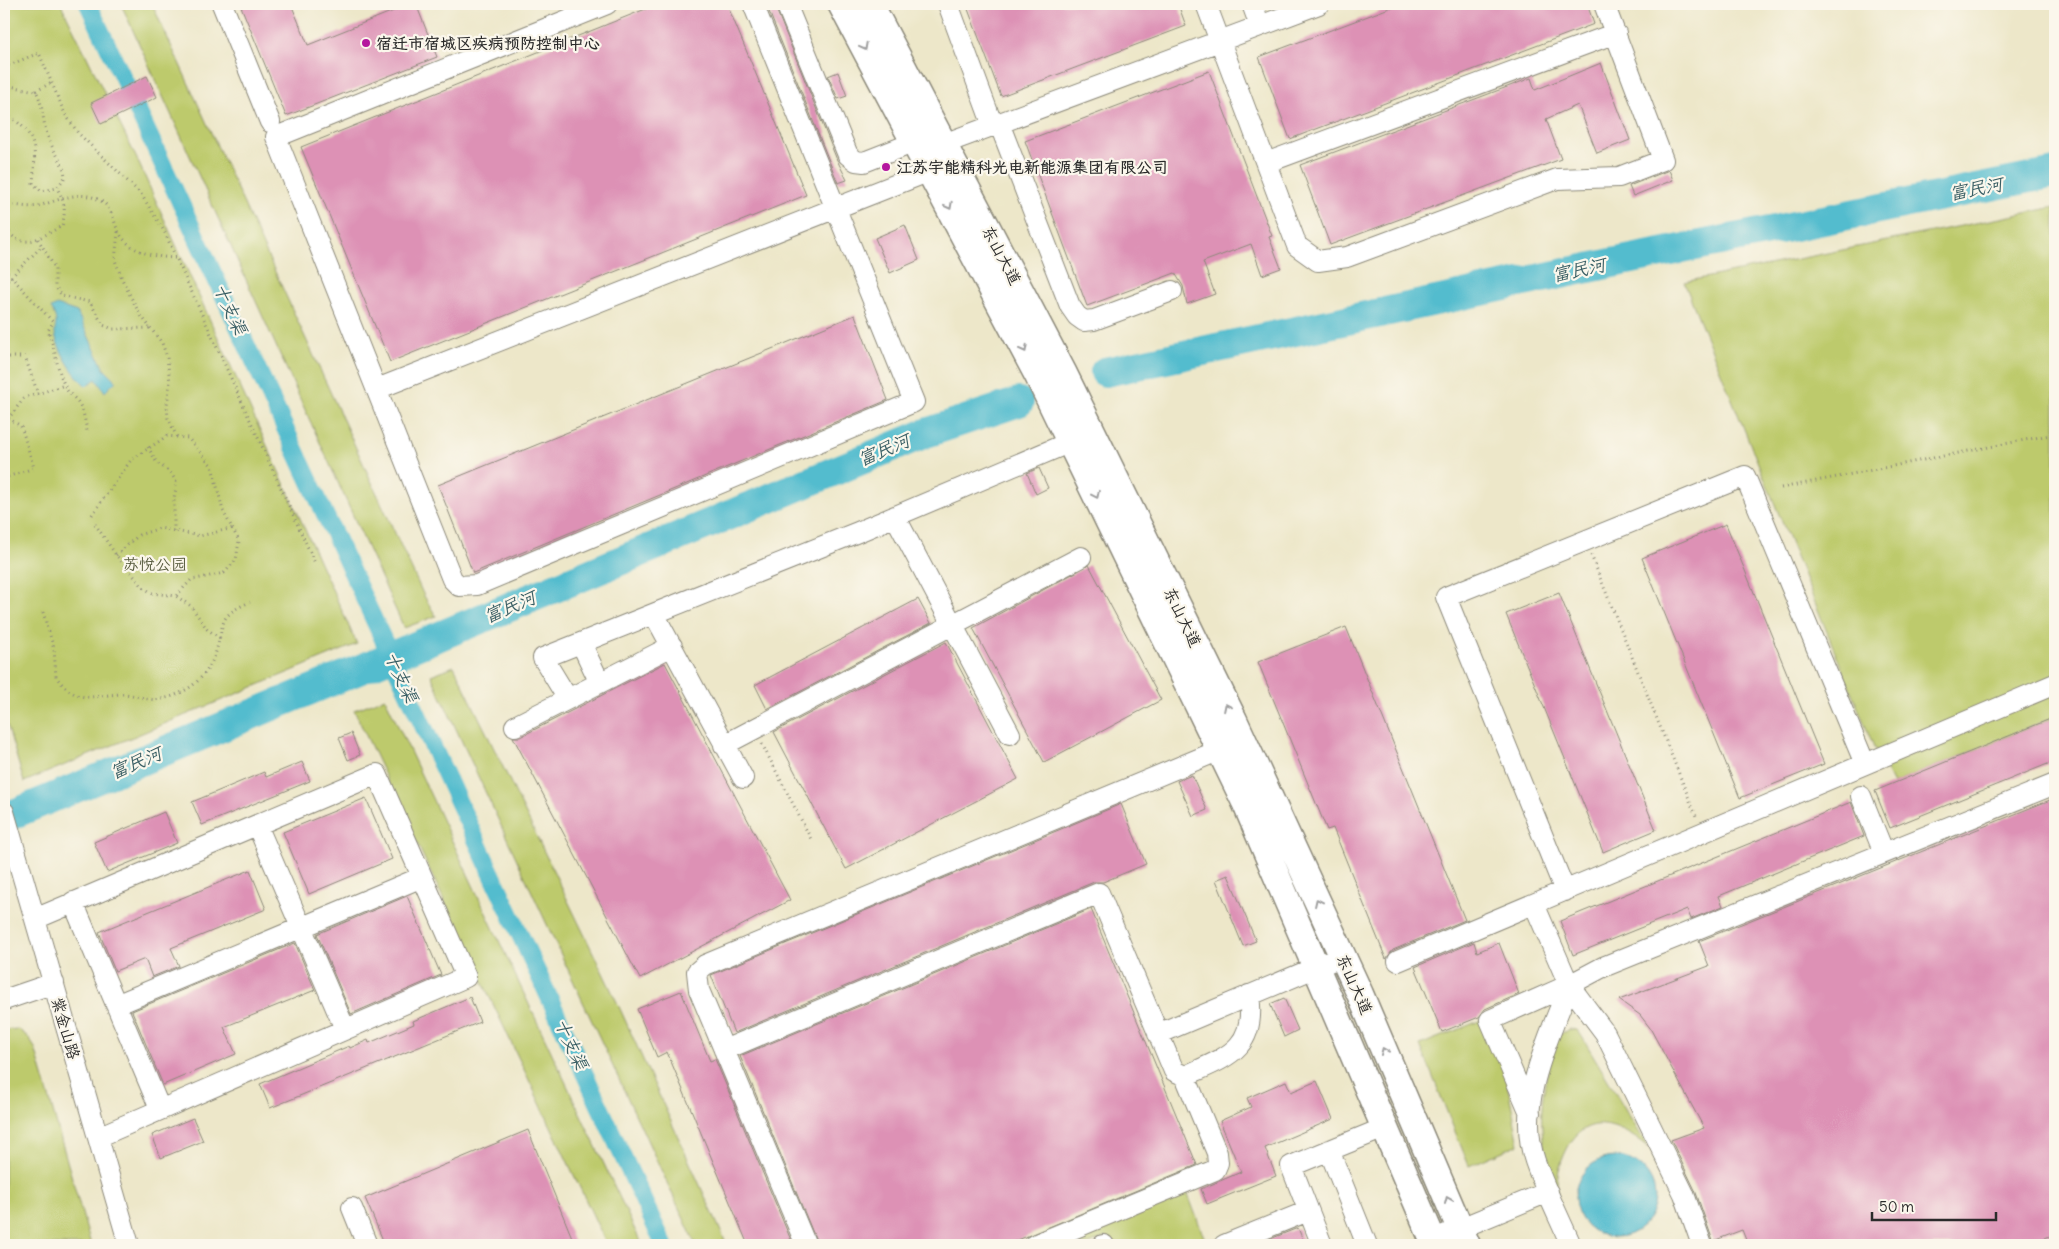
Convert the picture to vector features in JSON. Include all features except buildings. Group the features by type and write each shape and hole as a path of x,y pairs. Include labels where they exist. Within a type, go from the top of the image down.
{"main road":[{"name":"东山大道","path":"841,4 927,153 1082,437 1231,745 1343,956 1463,1237"},
{"name":"东山大道","path":"870,4 927,153"},
{"name":"东山大道","path":"1231,745 1245,802 1433,1242"}],"street":[{"path":"222,4 270,122"},
{"path":"607,4 276,137 452,579 460,586 477,585 914,402 753,4"},
{"path":"786,4 848,155 856,162 864,162 927,153"},
{"path":"948,4 1070,306 1077,316 1084,321 1094,320 1172,291"},
{"path":"1206,4 1297,246 1318,261 1347,257 1557,179 1619,176 1663,160 1604,4"},
{"path":"1252,4 1260,26"},
{"path":"377,389 837,208 927,153 996,125 1320,4"},
{"path":"1266,163 1616,34"},
{"path":"568,698 543,658 895,516 1082,437"},
{"path":"1565,891 1446,597 1745,476 1865,764"},
{"path":"895,516 1010,734"},
{"path":"724,744 1081,557"},
{"path":"654,614 743,778"},
{"path":"581,643 600,683"},
{"path":"515,726 672,646"},
{"path":"1398,961 2055,684"},
{"path":"806,1245 699,990 697,972 705,965 1231,745"},
{"path":"35,918 376,774 466,977 98,1137"},
{"path":"1530,1114 1490,1020 1569,985 1603,967 2055,784"},
{"path":"1861,796 1884,853"},
{"name":"紫金山路","path":"4,812 128,1245"},
{"path":"257,825 345,1029"},
{"path":"116,1005 422,877"},
{"path":"724,1050 1099,892 1174,1071 1185,1076 1217,1153 1218,1163 1215,1170 1034,1245"},
{"path":"73,902 160,1109"},
{"path":"1534,904 1569,985 1605,1033 1684,1194 1702,1245"},
{"path":"1158,1034 1343,956"},
{"path":"4,989 52,979"},
{"path":"4,1000 52,979"},
{"path":"1569,985 1538,1068 1530,1114 1530,1135 1535,1160 1571,1245"},
{"path":"1185,1076 1219,1061 1244,1040 1250,1028 1252,1014 1249,995"},
{"path":"1322,1245 1290,1166 1384,1128"},
{"path":"1329,1150 1367,1245"},
{"path":"1433,1242 1463,1237 1548,1192"},
{"path":"352,1208 367,1245"},
{"path":"1224,1245 1308,1211"}],"path":[{"path":"4,67 39,53 65,114 78,133 141,194 164,232 315,563"},
{"path":"4,85 36,91 51,83"},
{"path":"4,113 29,134 36,152 33,183 41,191 57,188 65,178 64,167 47,136 41,100 36,91"},
{"path":"4,224 14,239 25,242 38,239 62,226 66,212 63,198 57,188"},
{"path":"4,203 38,206 63,198 82,196 102,201 110,211 118,232 127,243 147,254 176,258"},
{"path":"118,232 115,260 122,279 139,313 162,343 170,369 167,405 168,418 177,437"},
{"path":"38,239 55,268 55,286 62,296 90,302 103,325 112,329 152,328"},
{"path":"4,284 42,246"},
{"path":"4,269 53,322 48,331 65,385 83,413 87,432"},
{"path":"4,357 25,357 38,394"},
{"path":"8,419 24,398 65,385"},
{"path":"4,416 22,426 34,468 4,478"},
{"path":"1781,488 2055,434"},
{"path":"92,515 131,460 167,436 188,438 212,466 223,511 239,541 236,560 224,573 191,580 176,596"},
{"path":"148,447 157,463 170,472 177,483 174,498 174,532"},
{"path":"95,524 116,555 143,587 152,593 176,596 191,606 207,629 220,638"},
{"path":"116,555 139,535 160,528 200,536 233,528"},
{"path":"1586,541 1702,833"},
{"path":"43,612 54,649 56,677 74,695 87,698 128,693 145,699 159,700 177,695 193,687 214,661 225,620 234,610 250,602"},
{"path":"754,729 811,839"}],"green space":[{"name":"苏悦公园","path":"4,4 61,4 136,157 357,644 24,782 4,714"},
{"path":"121,4 152,4 424,596 436,616 404,628"},
{"path":"2055,207 2055,717 1893,784 1874,747 1684,282"},
{"path":"454,666 616,1000 727,1245 696,1245 431,675"},
{"path":"385,698 642,1245 607,1245 354,710"},
{"path":"1484,1019 1504,1067 1519,1144 1469,1166 1420,1045"},
{"path":"18,1029 28,1037 35,1048 91,1245 4,1245 4,1030"},
{"path":"1570,1029 1577,1030 1581,1035 1648,1147 1626,1132 1604,1125 1593,1125 1583,1130 1574,1138 1566,1151 1560,1166 1557,1192 1545,1151 1542,1132 1543,1095 1558,1035"},
{"path":"1187,1192 1207,1245 1110,1245 1106,1237 1087,1245 1058,1245"}],"water":[{"path":"57,305 77,312 104,369 116,381 105,392 96,379 86,386 68,364 56,338 56,322 51,308"},
{"path":"1615,1157 1630,1160 1643,1169 1652,1182 1655,1197 1652,1212 1643,1225 1630,1234 1615,1237 1600,1234 1587,1225 1578,1212 1575,1197 1578,1182 1587,1169 1600,1160"}],"waterway":[{"name":"十支渠","path":"88,4 126,84"},
{"name":"十支渠","path":"137,109 664,1245"},
{"name":"富民河","path":"1105,372 1612,263 2055,173"},
{"name":"富民河","path":"4,818 926,433 1019,402"}],"place":[{"name":"宿迁市宿城区疾病预防控制中心","path":"366,43"},
{"name":"江苏宇能精科光电新能源集团有限公司","path":"886,167"}]}
